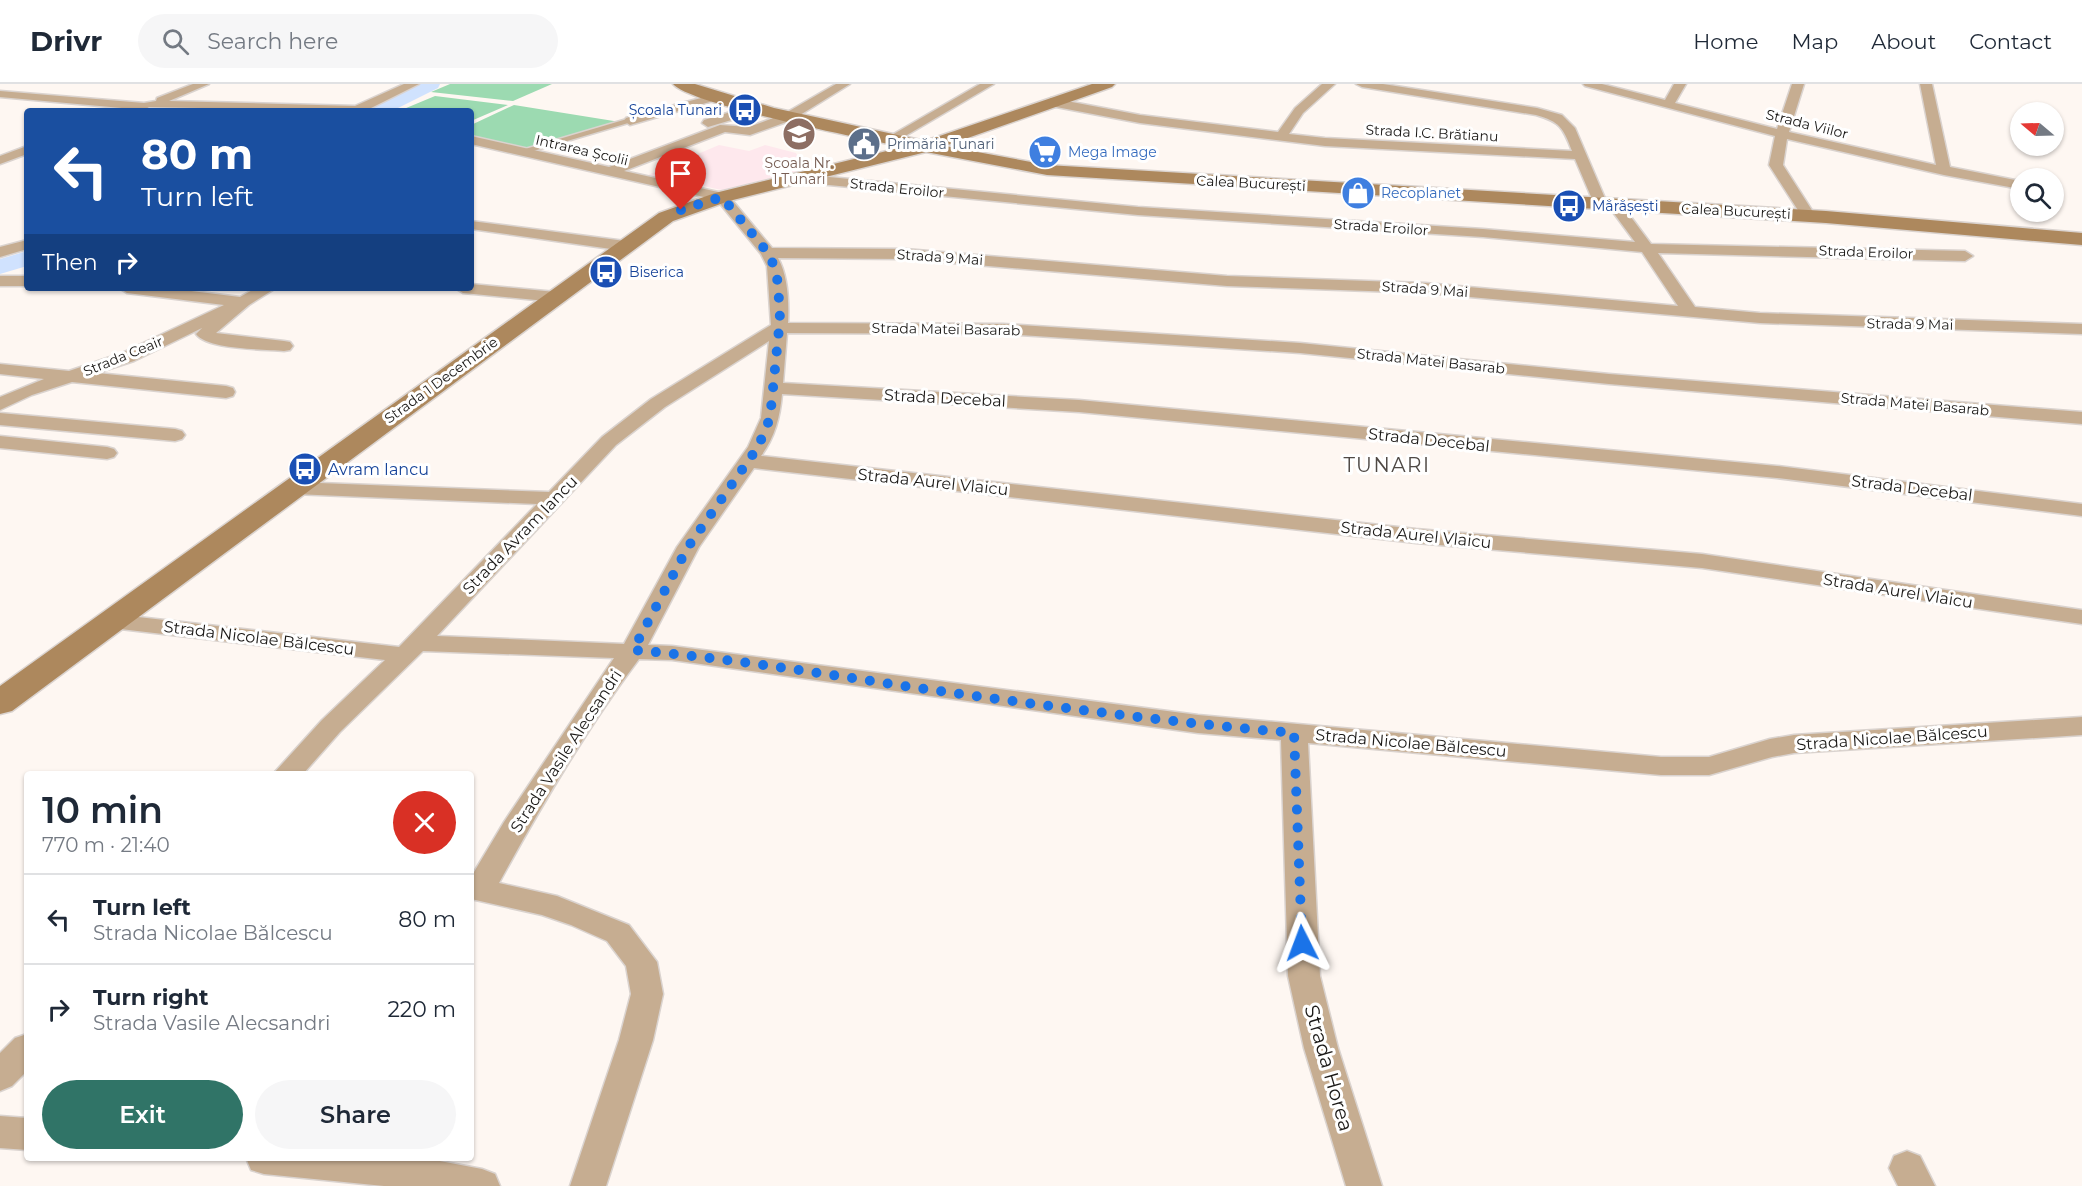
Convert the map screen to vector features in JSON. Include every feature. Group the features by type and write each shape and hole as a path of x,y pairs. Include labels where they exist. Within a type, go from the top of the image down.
{"main road":[{"name":"Strada 1 Decembrie","path":"0,703 666,217 722,197 925,147 1107,84"},
{"name":"Calea București","path":"692,86 716,97 788,117 925,147 1056,171 1808,215 2082,239"}],"street":[{"path":"138,108 203,84"},
{"path":"360,108 412,84"},
{"path":"608,172 724,128 750,131 788,117 844,84"},
{"path":"891,139 988,84"},
{"path":"1281,137 1299,111 1329,84"},
{"path":"1362,84 1553,116 1569,128 1607,204 1648,248 1690,312"},
{"name":"Strada Viilor","path":"1589,84 1782,134 1944,171 2010,183"},
{"path":"1668,105 1680,84"},
{"path":"1797,84 1782,134 1776,165 1808,215"},
{"path":"1926,84 1944,171"},
{"path":"0,94 146,105 272,108"},
{"path":"520,152 716,97"},
{"name":"Strada I.C. Brătianu","path":"1051,102 1140,118 1362,146 1581,155"},
{"path":"708,123 754,109"},
{"name":"Intrarea Școlii","path":"474,141 722,197"},
{"path":"1,159 24,151"},
{"path":"1,159 24,162"},
{"name":"Strada Eroilor","path":"798,178 1138,211 1483,233 1648,248 1965,256"},
{"name":"Strada Vasile Alecsandri","path":"588,1186 636,1040 647,994 641,962 618,933 582,917 546,904 476,889 609,681 633,650 688,547 749,461 770,418 778,328 778,283 768,253 722,197"},
{"path":"474,225 626,246"},
{"path":"3,250 24,245"},
{"name":"Strada 9 Mai","path":"768,253 905,254 1227,280 1425,288 1828,322 2082,329"},
{"path":"0,281 24,281"},
{"path":"474,289 556,297"},
{"path":"152,291 243,302"},
{"path":"263,291 243,302 205,334 215,339 284,346"},
{"name":"Strada Ceair","path":"0,404 26,391 128,357 243,302"},
{"name":"Strada Matei Basarab","path":"778,328 1003,329 1300,348 1610,379 2082,418"},
{"name":"Strada Avram Iancu","path":"291,771 331,726 411,649 623,428 658,403 778,328"},
{"path":"0,369 226,392"},
{"name":"Strada Decebal","path":"774,388 1091,407 1777,472 2082,510"},
{"path":"0,419 175,435"},
{"path":"0,442 107,453"},
{"name":"Strada Aurel Vlaicu","path":"749,461 1416,536 1702,561 2082,617"},
{"path":"294,488 555,499"},
{"name":"Strada Nicolae Bălcescu","path":"112,621 411,649 633,650 722,659 921,688 1198,724 1661,766 1709,766 1770,748 1794,744 2082,726"},
{"name":"Strada Horea","path":"1294,733 1304,976 1321,1048 1364,1186"},
{"path":"0,1076 24,1051"},
{"path":"0,1132 24,1134"},
{"path":"296,1161 411,1172 482,1186"}],"shaded area":[{"path":"719,145 749,151 765,145 796,153 799,159 823,165 722,190 648,175"}],"green space":[{"path":"450,84 552,84 513,101 431,92"},
{"path":"435,96 508,105 474,120 474,108 406,108"},
{"path":"514,105 620,122 523,149 474,138 474,124"}],"waterway":[{"path":"384,108 432,84"},
{"path":"0,267 24,259"}],"place":[{"name":"Școala Tunari","path":"745,110"},
{"name":"Școala Nr. 1 Tunari","path":"799,134"},
{"name":"Primăria Tunari","path":"864,144"},
{"name":"Mega Image","path":"1045,152"},
{"name":"Recoplanet","path":"1358,193"},
{"name":"Mărășești","path":"1569,206"},
{"name":"Biserica","path":"606,272"},
{"name":"Avram Iancu","path":"305,469"}],"district":[{"name":"TUNARI","path":"1387,465"}],"route":[{"path":"681,210 722,197 768,253 778,283 780,319 774,388 770,418 758,447 688,547 633,650 722,659 921,688 1198,724 1294,733 1302,943"}]}
